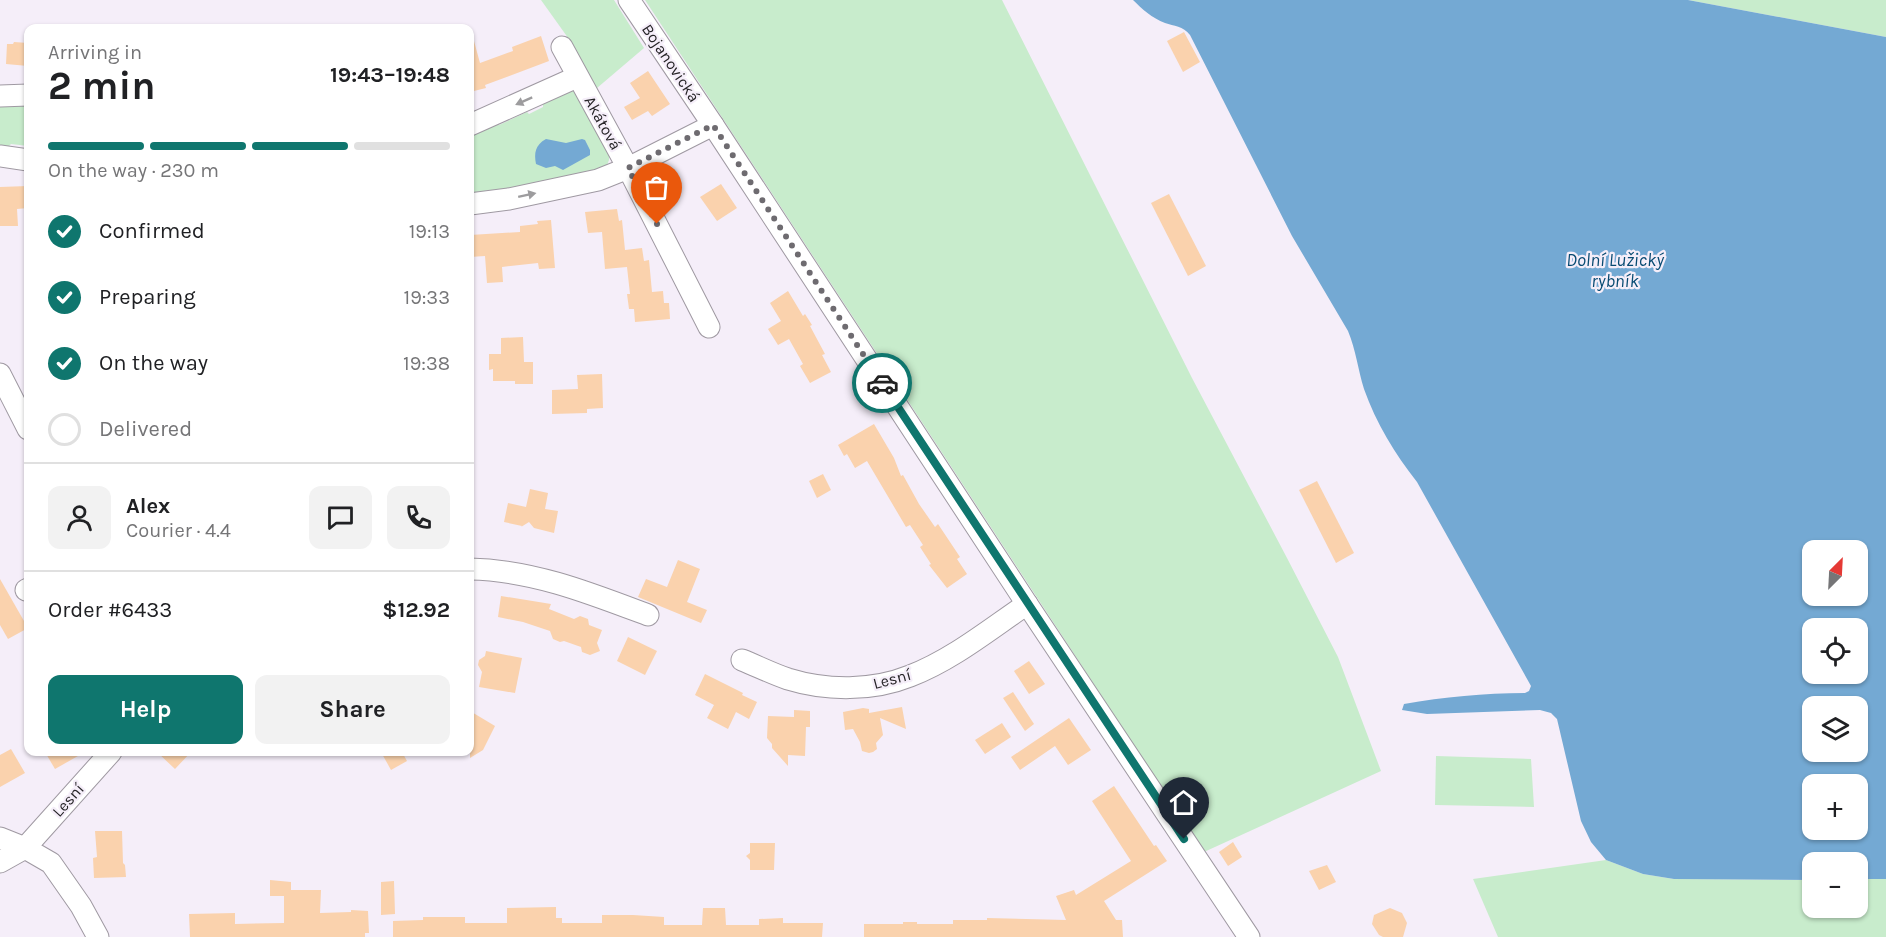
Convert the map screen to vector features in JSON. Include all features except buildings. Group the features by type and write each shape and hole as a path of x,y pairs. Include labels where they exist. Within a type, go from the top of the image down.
{"street":[{"name":"Bojanovická","path":"629,0 1249,937"},
{"name":"Akátová","path":"561,47 628,168 709,327"},
{"path":"474,123 577,77"},
{"path":"0,96 24,95"},
{"path":"474,203 509,199 598,180 628,168 713,125"},
{"path":"0,156 24,159"},
{"path":"0,374 24,421"},
{"path":"474,569 530,575 575,588 648,615"},
{"name":"Lesní","path":"742,660 789,679 811,684 853,687 888,683 911,676 944,659 1027,604"},
{"name":"Lesní","path":"26,848 107,756"},
{"path":"0,838 26,848 51,863 81,906 98,937"},
{"path":"0,862 26,848"}],"green space":[{"path":"541,0 614,0 644,48 597,88 571,42"},
{"path":"645,0 1002,0 1192,378 1338,657 1381,771 1204,852"},
{"path":"1688,0 1886,0 1886,37"},
{"path":"569,88 575,91 609,150 606,168 509,188 509,192 502,193 499,189 474,192 474,133 495,122 499,125 527,112 529,114 543,107 543,103"},
{"path":"0,99 24,104 24,146 11,144 6,149 0,148"},
{"path":"1436,756 1531,759 1534,807 1435,805"},
{"path":"1606,860 1643,874 1674,879 1802,880 1802,918 1868,918 1868,879 1886,879 1886,937 1498,937 1473,879"}],"water":[{"name":"Dolní Lužický rybník","path":"1133,0 1688,0 1886,37 1886,879 1868,879 1868,852 1802,852 1802,880 1674,879 1643,874 1606,860 1591,842 1581,821 1557,719 1551,713 1540,710 1427,714 1402,710 1404,704 1434,699 1525,693 1531,686 1417,482 1380,426 1364,389 1348,331 1292,236 1190,35 1181,28 1165,23 1147,13"},
{"path":"546,139 566,143 585,140 590,155 563,170 555,166 546,168 536,164 535,156 537,147"}],"way so far":[{"path":"657,224 628,168 713,125 882,383"}],"route":[{"path":"882,383 1184,839"}]}
